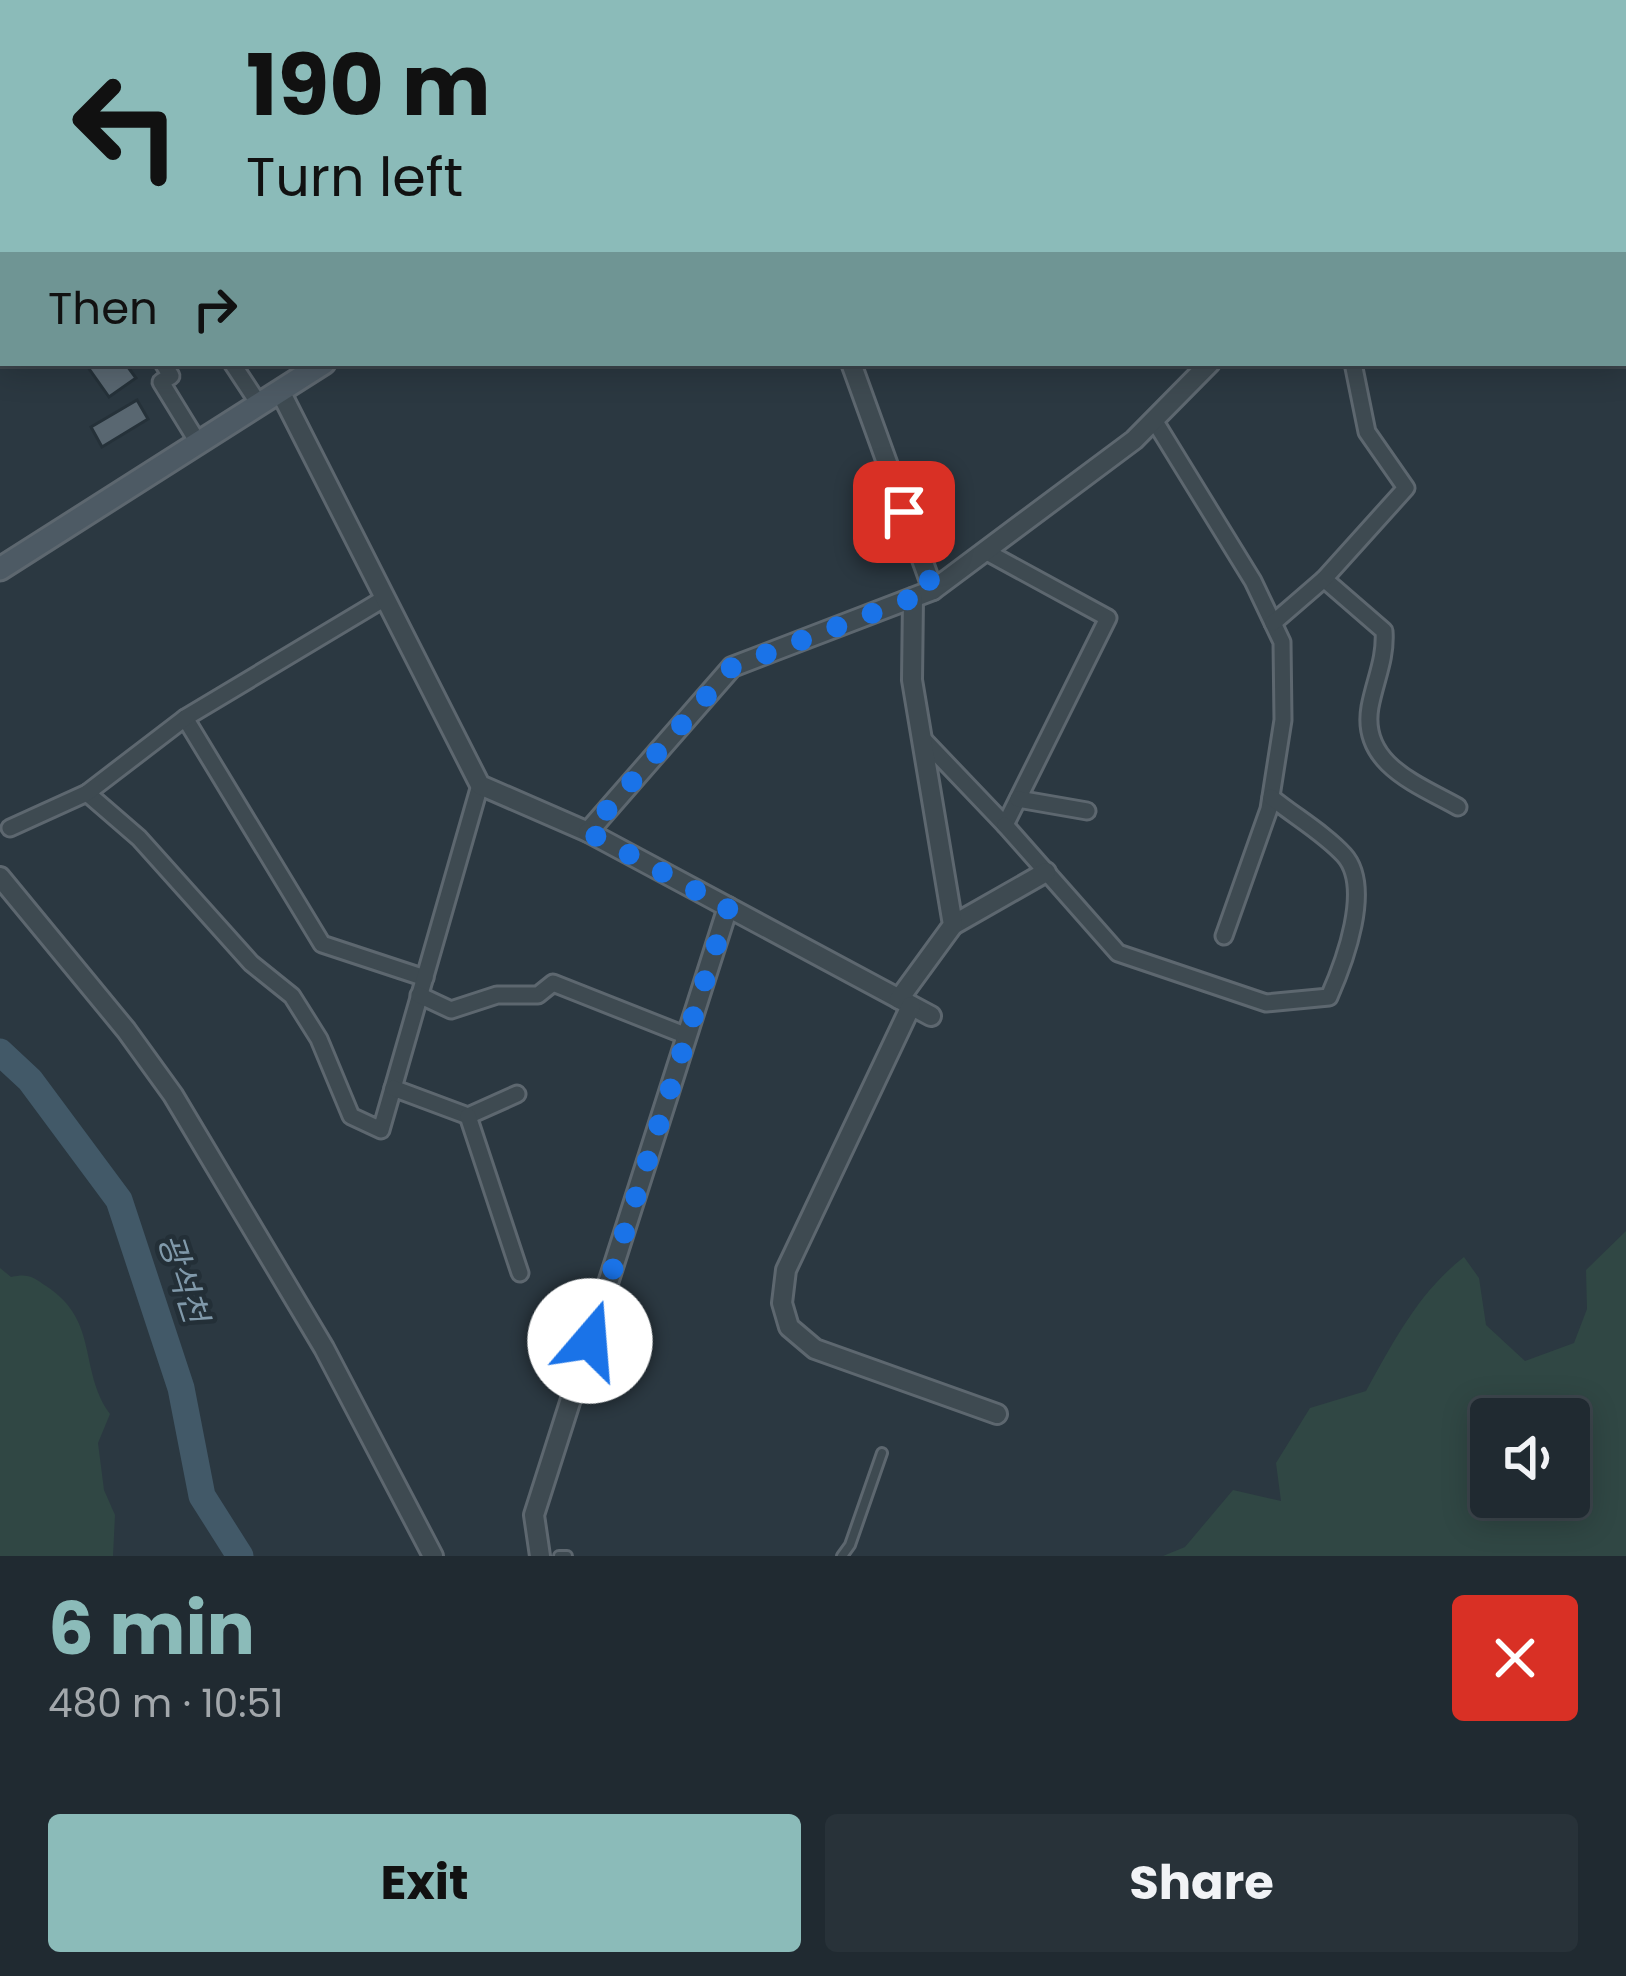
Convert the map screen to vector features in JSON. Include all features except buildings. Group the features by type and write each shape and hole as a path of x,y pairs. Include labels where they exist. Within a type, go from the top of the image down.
{"main road":[{"path":"0,569 319,366"}],"street":[{"path":"165,366 171,376 160,382 199,445"},
{"path":"234,366 259,404"},
{"path":"852,366 933,590"},
{"path":"588,832 732,667 933,590 1134,440 1207,366"},
{"path":"1273,623 1324,579 1406,488 1367,432 1354,366"},
{"path":"280,391 479,784 588,832 931,1016"},
{"path":"1154,419 1253,581 1282,643 1283,721 1271,797 1224,936"},
{"path":"985,551 1108,618 1005,825"},
{"path":"1324,579 1384,631 1386,653 1370,709 1369,736 1381,759 1458,807"},
{"path":"10,827 87,794 184,718 385,598"},
{"path":"913,598 912,680 953,925"},
{"path":"184,718 322,944 424,978"},
{"path":"923,739 1118,953 1266,1003 1329,997 1350,947 1356,877 1346,857 1271,797"},
{"path":"87,794 139,838 251,963 292,996 320,1039 351,1116 381,1130 479,784"},
{"path":"1018,800 1087,811"},
{"path":"997,1414 815,1348 790,1327 782,1304 786,1270 905,1002 953,925 1046,872"},
{"path":"0,877 173,1095 323,1348 433,1556"},
{"path":"540,1556 534,1515 728,908"},
{"path":"419,995 451,1010 497,995 538,995 553,983 687,1036"},
{"path":"393,1088 468,1116 517,1094"},
{"path":"468,1116 520,1273"}],"lane":[{"path":"842,1556 882,1453"}],"green space":[{"path":"1626,1231 1626,1556 1163,1556 1185,1547 1233,1490 1281,1501 1276,1463 1310,1408 1366,1391 1420,1302 1464,1257 1479,1278 1486,1325 1525,1361 1574,1343 1587,1309 1586,1270"},
{"path":"0,1268 11,1277 30,1277 46,1286 63,1300 82,1330 94,1380 110,1414 98,1443 104,1490 115,1515 113,1556 0,1556"}],"waterway":[{"name":"광석천","path":"0,1052 30,1080 119,1200 181,1388 202,1496 240,1556"}],"route":[{"path":"590,1341 728,908 588,832 732,667 933,590 904,512"}]}
